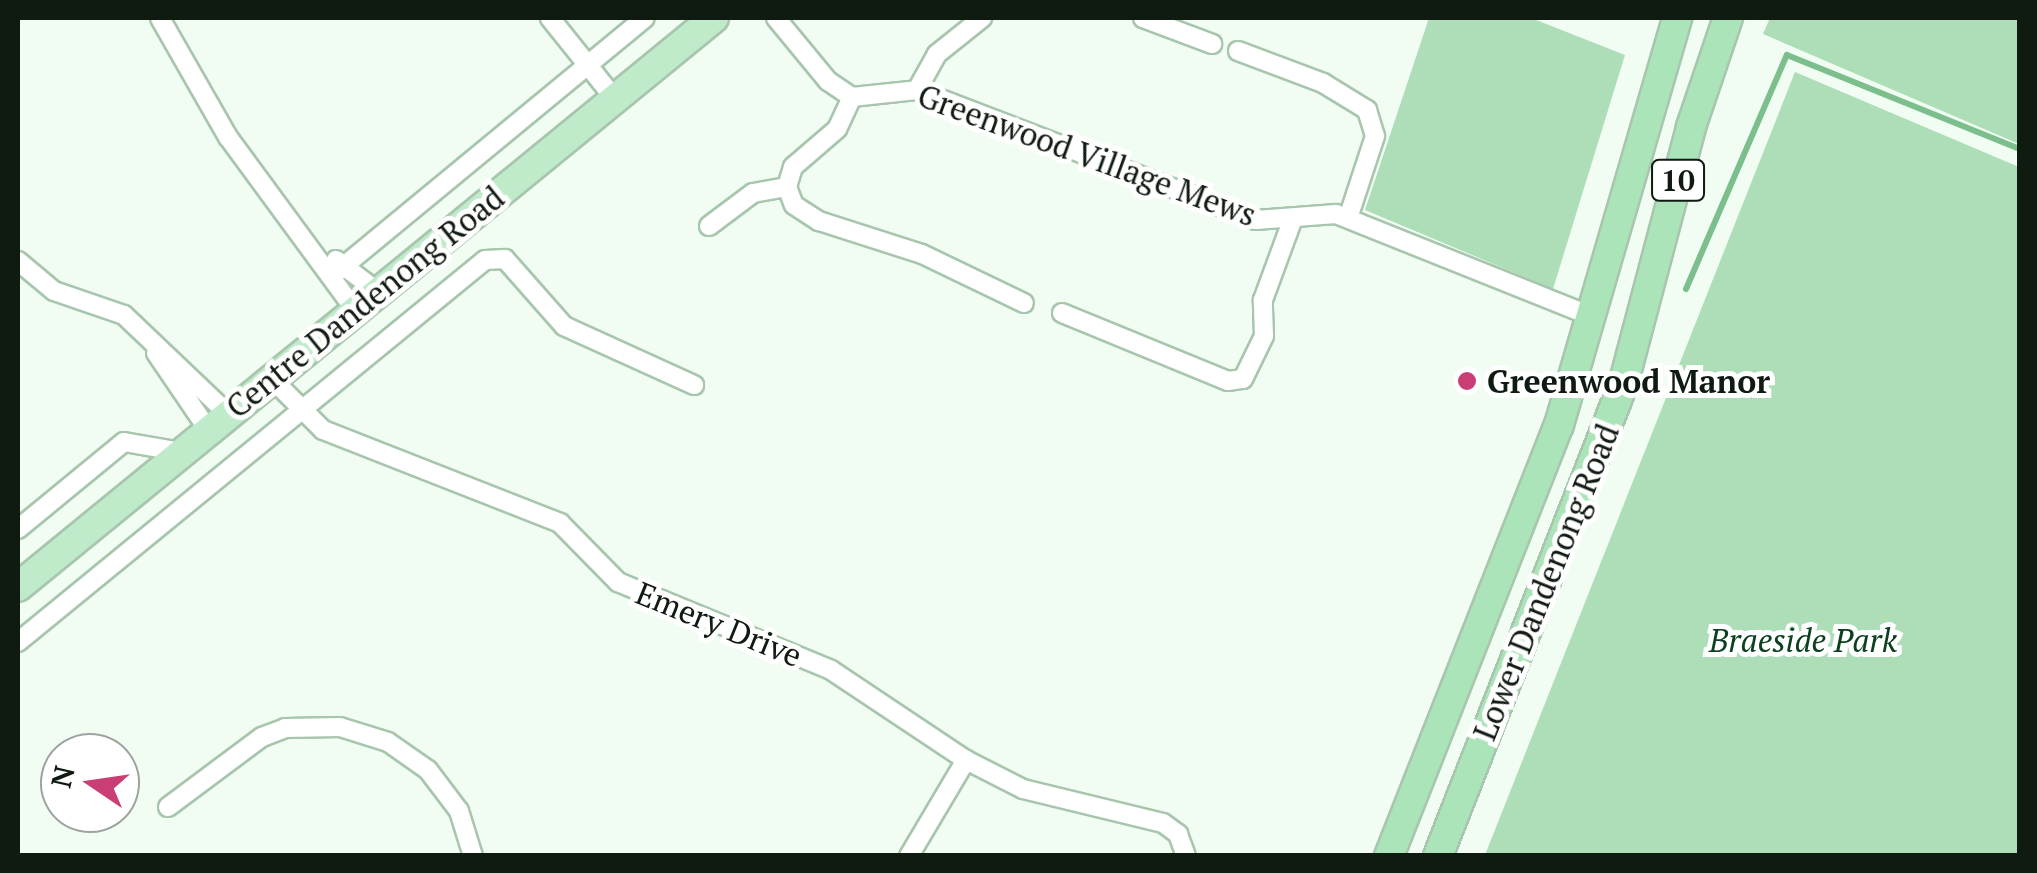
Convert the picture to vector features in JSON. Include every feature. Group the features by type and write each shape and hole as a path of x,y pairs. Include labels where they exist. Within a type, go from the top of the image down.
{"highway":[{"name":"Lower Dandenong Road","path":"1438,856 1618,402 1691,127 1728,18"},
{"name":"Lower Dandenong Road","path":"1389,856 1512,552 1594,317 1672,23"}],"main road":[{"name":"Centre Dandenong Road","path":"18,588 714,18"}],"street":[{"path":"160,18 228,136 318,252 339,270 378,292"},
{"path":"550,18 614,99"},
{"name":"Centre Dandenong Road","path":"339,270 645,18"},
{"path":"776,18 828,81 852,96 837,129 792,167 786,186 794,205 810,217 922,254 1024,303"},
{"path":"917,90 937,54 982,18"},
{"path":"1143,18 1212,44"},
{"path":"1238,51 1323,82 1368,110 1375,136 1348,218"},
{"name":"Greenwood Village Mews","path":"852,96 917,90 1231,213 1292,222 1320,213 1348,218 1594,317"},
{"path":"709,226 754,193 786,186"},
{"path":"1062,312 1228,381 1243,379 1264,336 1263,300 1292,222"},
{"name":"Centre Dandenong Road","path":"18,642 485,260 505,260 564,326 694,385"},
{"path":"18,262 54,290 124,315 218,422"},
{"path":"339,270 355,310"},
{"path":"149,340 218,422"},
{"name":"Emery Drive","path":"272,379 299,412 336,436 560,523 618,582 831,670 966,760 1059,802 1162,824 1185,849"},
{"path":"18,529 124,442 182,452"},
{"path":"168,806 262,737 285,728 340,727 388,742 428,770 459,811 473,856"},
{"path":"909,856 966,760"}],"green space":[{"path":"1429,18 1531,18 1625,55 1553,289 1365,210"},
{"path":"1770,18 2019,18 2019,144 1763,34"},
{"name":"Braeside Park","path":"1795,72 2019,167 2019,855 1485,855"}],"waterway":[{"path":"1686,289 1787,55 2020,149"}],"place":[{"name":"Greenwood Manor","path":"1467,381"}]}
